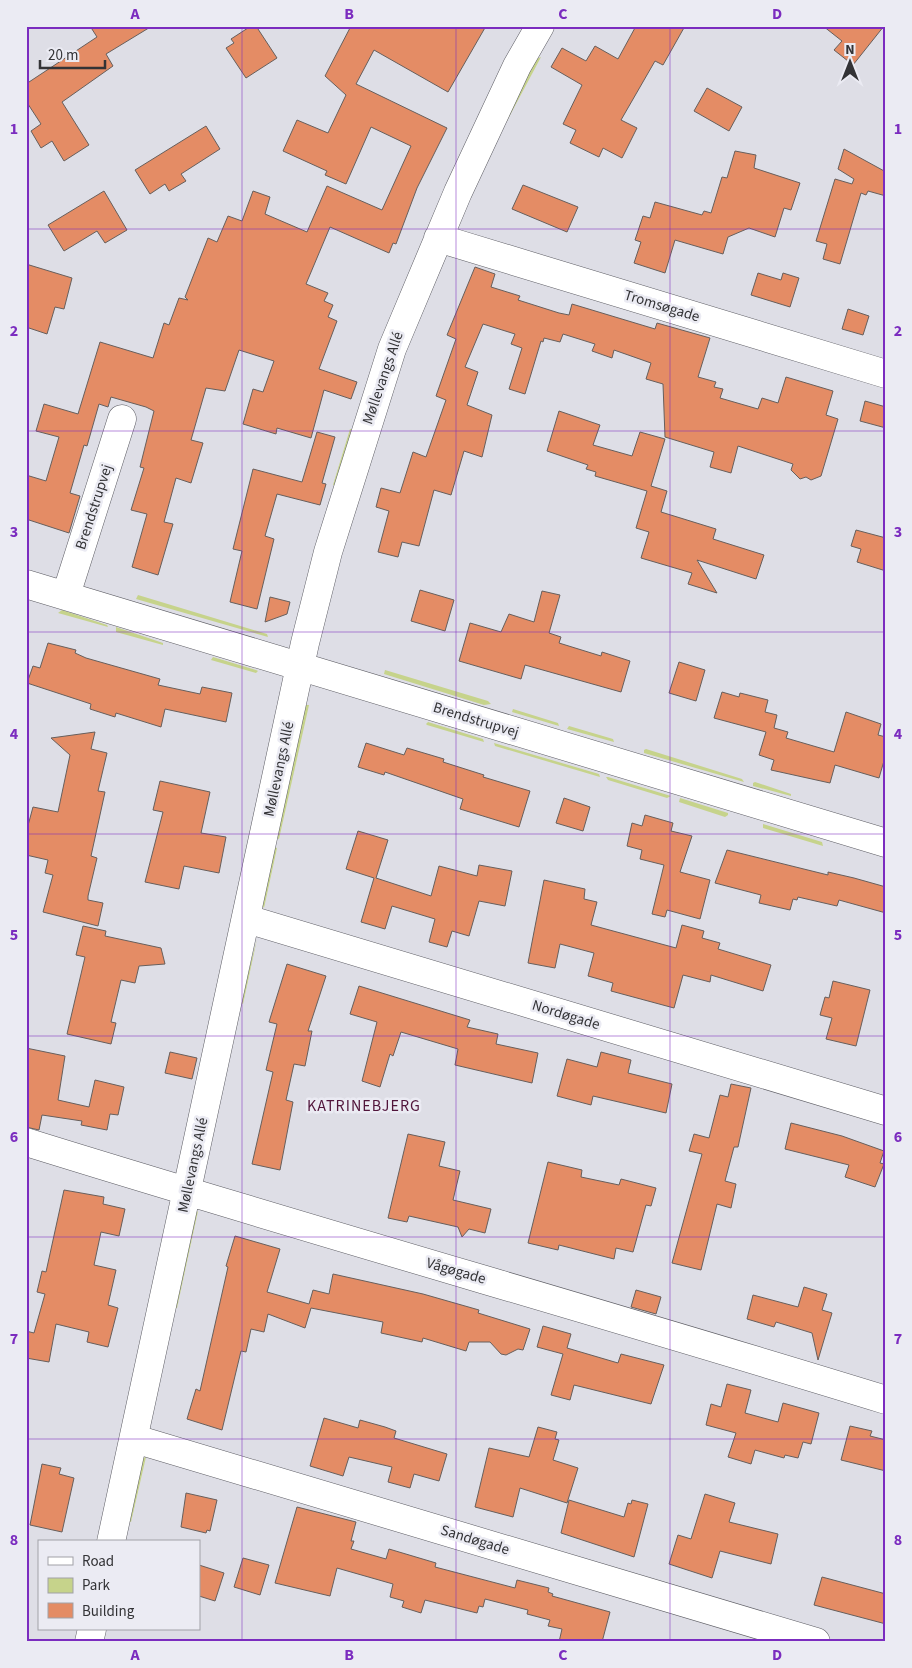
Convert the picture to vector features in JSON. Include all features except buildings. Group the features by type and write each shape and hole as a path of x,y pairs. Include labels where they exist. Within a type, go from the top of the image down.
{"street":[{"name":"Møllevangs Allé","path":"111,1540 301,667 328,552 355,461 392,349 438,238 518,66 540,26"},
{"name":"Tromsøgade","path":"438,238 886,374"},
{"name":"Brendstrupvej","path":"66,595 122,419"},
{"name":"Brendstrupvej","path":"26,584 886,843"},
{"name":"Nordøgade","path":"246,919 886,1111"},
{"name":"Vågøgade","path":"26,1142 187,1192 693,1341 886,1400"},
{"name":"Sandøgade","path":"134,1439 816,1642"}],"green space":[{"path":"541,57 507,121 504,119 536,59"},
{"path":"350,429 354,430 337,487 333,485"},
{"path":"138,595 267,634 268,637 136,599"},
{"path":"62,610 107,625 108,627 58,613"},
{"path":"116,627 163,643 163,645 116,632"},
{"path":"213,657 258,671 256,673 211,660"},
{"path":"385,670 488,701 491,704 484,705 384,674"},
{"path":"305,705 309,705 279,839 275,837"},
{"path":"513,709 558,723 559,726 512,712"},
{"path":"428,722 483,739 484,742 427,725"},
{"path":"569,726 613,739 614,742 567,729"},
{"path":"494,743 599,774 600,777 495,746"},
{"path":"646,749 742,779 744,782 644,753"},
{"path":"606,777 671,796 667,798 608,780"},
{"path":"755,782 791,794 791,796 753,786"},
{"path":"680,798 728,813 728,815 725,817 679,802"},
{"path":"763,824 822,842 823,846 763,828"},
{"path":"273,847 277,848 264,908 262,905"},
{"path":"257,939 243,1004 240,1003"},
{"path":"198,1211 177,1308 172,1307 196,1213"},
{"path":"146,1457 131,1522 127,1521 143,1458"}],"district":[{"name":"KATRINEBJERG","path":"364,1106"}]}
